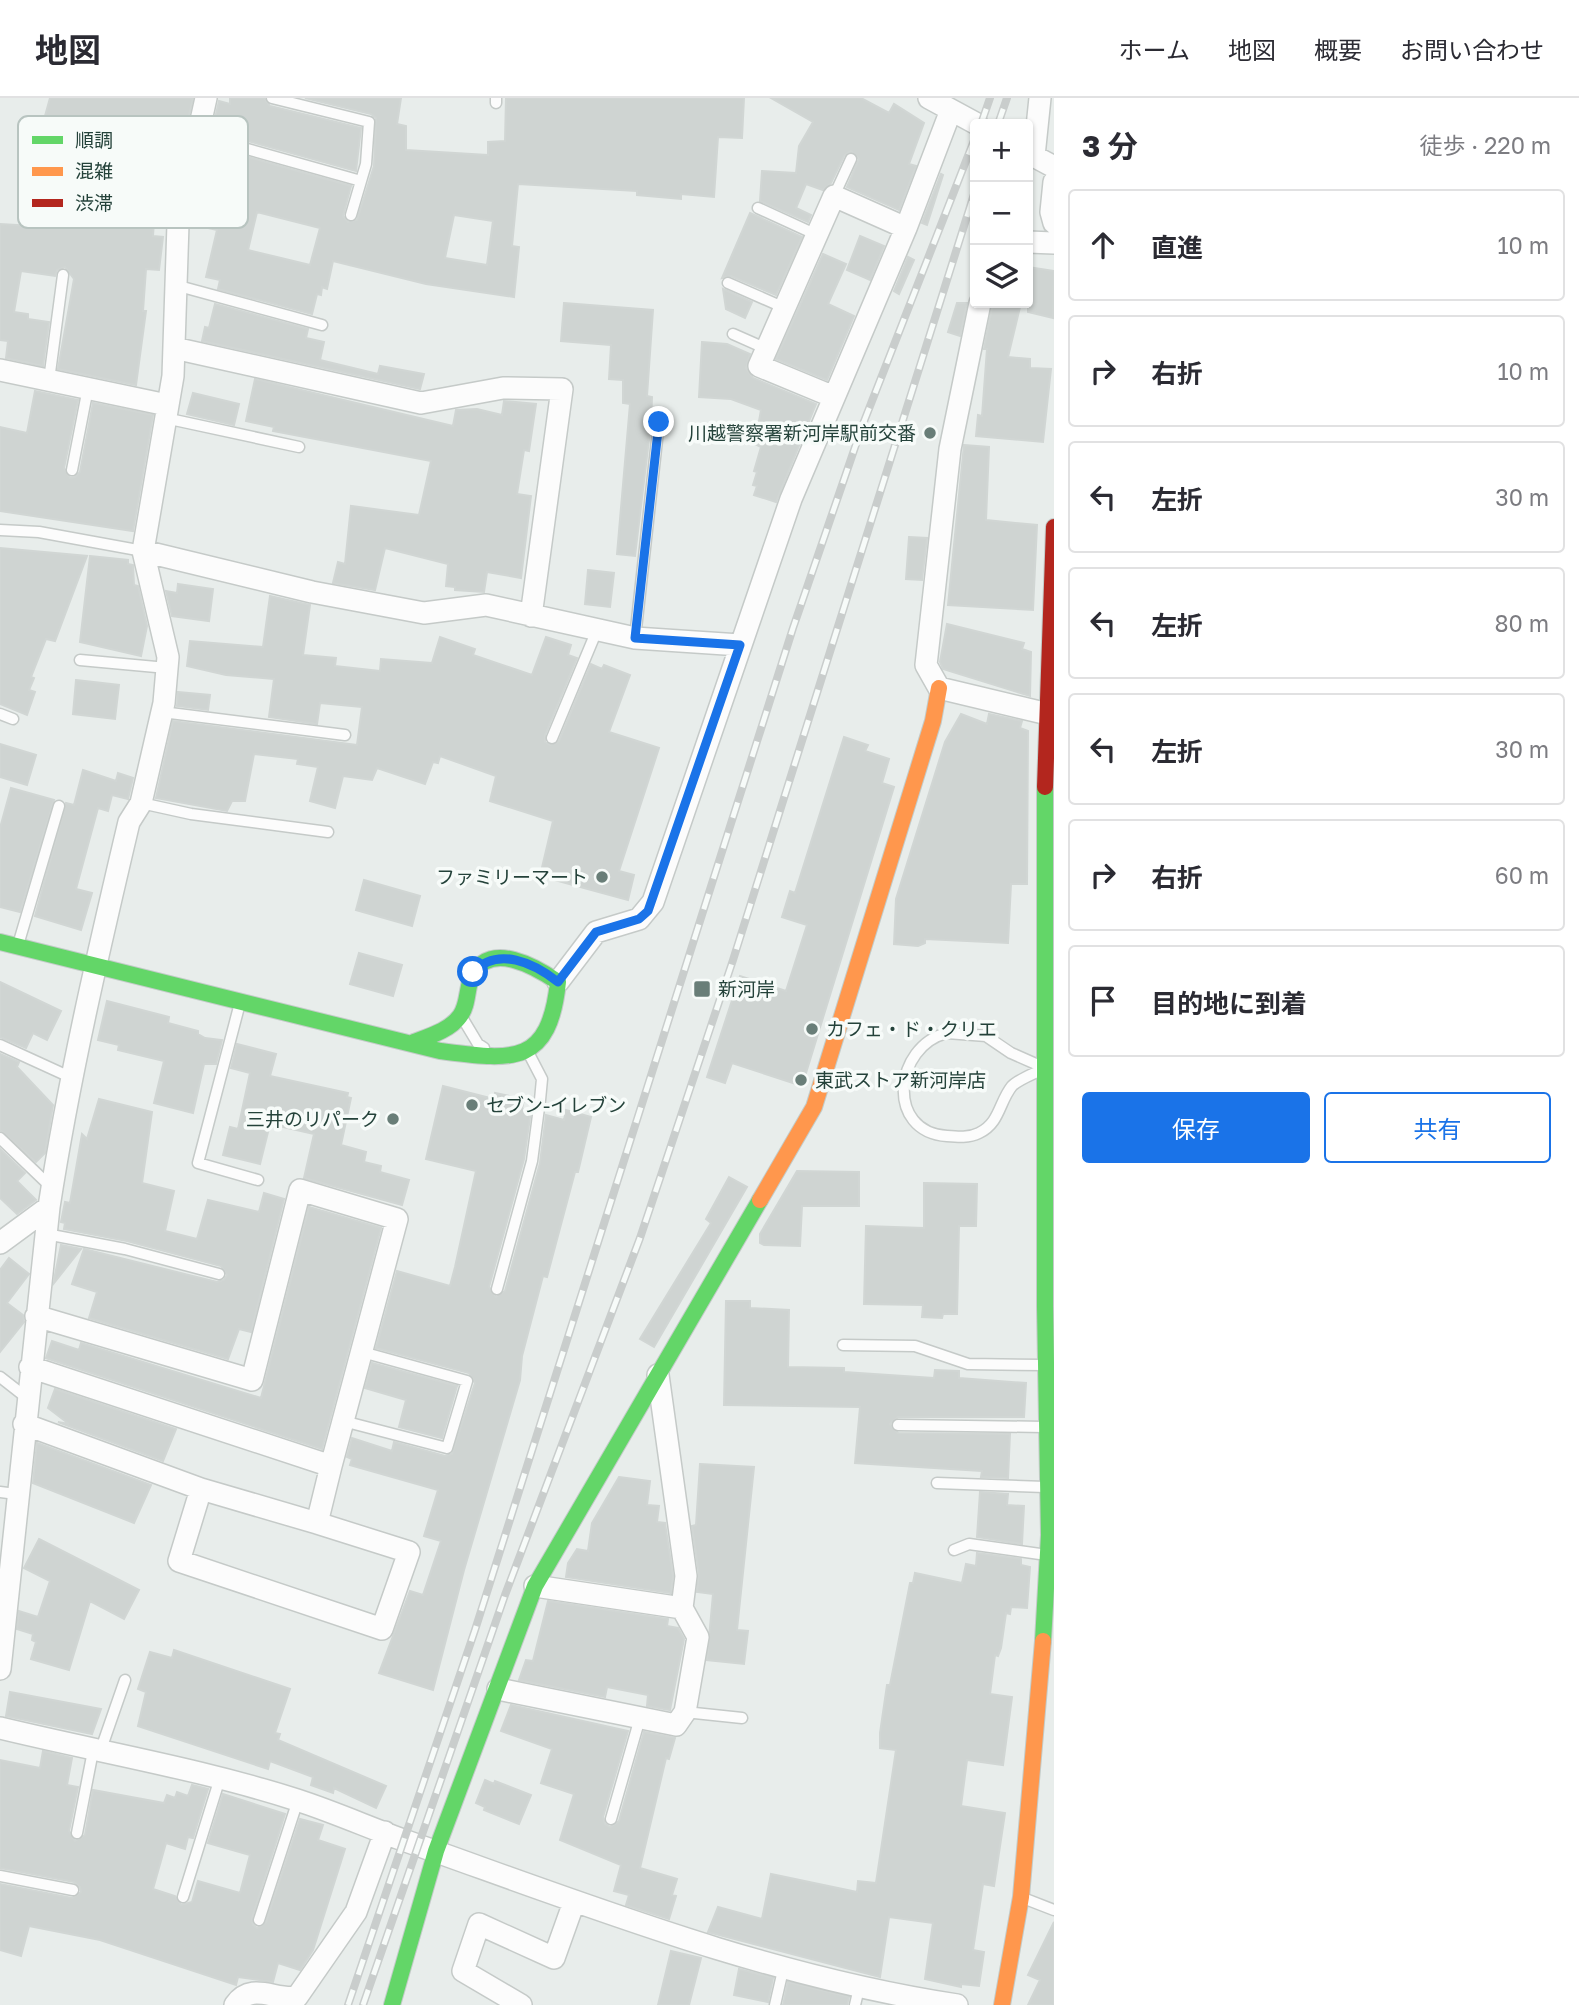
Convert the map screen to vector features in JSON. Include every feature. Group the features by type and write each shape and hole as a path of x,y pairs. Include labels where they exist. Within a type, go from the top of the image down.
{"street":[{"path":"202,116 206,98"},
{"path":"0,942 414,1042 440,1051 498,1056 527,1051 541,1044 557,1013 558,982 596,932 639,919 648,911 791,499 906,228 963,112 929,98"},
{"path":"1033,142 1040,98"},
{"path":"1033,155 1054,167"},
{"path":"1054,182 1051,212 1054,223"},
{"path":"834,397 760,366 767,349 834,196 906,228"},
{"path":"0,1669 8,1493 24,1424 46,1234 70,1077 129,821 141,803 162,712 168,657 156,599 142,551 174,348 178,228"},
{"path":"1033,242 1054,243"},
{"path":"392,2005 436,1851 535,1586 814,1107 933,721 939,688 926,665 950,449 978,308"},
{"path":"174,348 421,402 503,388 562,389 531,616"},
{"path":"0,370 88,388 166,411"},
{"path":"1002,2005 1021,1896 1038,1727 1047,1555 1052,1536 1048,1487 1051,1465 1046,1365 1049,1306 1051,868 1048,714 1054,527"},
{"path":"142,551 313,592 424,613 486,605 635,638 740,645"},
{"path":"939,688 1048,714"},
{"path":"414,1042 446,1027 461,1015 473,972 482,963 513,959 541,968 558,982"},
{"path":"36,1316 252,1380 300,1190 397,1219 317,1523"},
{"path":"0,1243 51,1197"},
{"path":"30,1367 331,1466"},
{"path":"498,1689 676,1725 685,1713 698,1637 682,1608 686,1576 657,1375"},
{"path":"24,1424 201,1489 409,1552 382,1629 178,1561 201,1489"},
{"path":"535,1586 682,1608"},
{"path":"0,1728 220,1778 298,1800 574,1902 857,1997 957,2005"},
{"path":"235,2005 249,1993 263,1992 287,1999 297,1997 356,1912 385,1832"},
{"path":"521,2005 463,1971 479,1924 554,1958 574,1902"}],"lane":[{"path":"272,98 369,122 366,164 351,215"},
{"path":"248,149 361,180"},
{"path":"834,196 851,159"},
{"path":"758,208 817,235"},
{"path":"49,380 63,275"},
{"path":"728,283 785,308"},
{"path":"175,285 322,325"},
{"path":"733,334 767,349"},
{"path":"72,470 88,388"},
{"path":"166,411 299,447"},
{"path":"635,638 659,422"},
{"path":"0,530 39,532 142,551"},
{"path":"552,738 597,630"},
{"path":"80,660 167,668"},
{"path":"162,712 345,735"},
{"path":"0,714 13,719"},
{"path":"141,803 191,814 328,832"},
{"path":"18,946 59,806"},
{"path":"240,1000 198,1163 258,1180"},
{"path":"461,1015 478,1044 498,1056"},
{"path":"947,1033 986,1036 1011,1052 1050,1069 1013,1086 991,1126 962,1138 936,1136 922,1129 903,1104 902,1086 910,1062 920,1045 933,1036 947,1033"},
{"path":"0,1045 70,1077"},
{"path":"497,1289 532,1161 540,1100 542,1079 527,1051"},
{"path":"0,1138 51,1197"},
{"path":"46,1234 125,1250 219,1274"},
{"path":"843,1345 915,1346 968,1364 1046,1365"},
{"path":"343,1421 447,1448 467,1381 362,1352"},
{"path":"0,1377 27,1398"},
{"path":"898,1424 1047,1427"},
{"path":"937,1483 1048,1487"},
{"path":"954,1550 969,1544 1047,1555"},
{"path":"77,1833 97,1752 125,1680"},
{"path":"685,1713 742,1718"},
{"path":"611,1819 640,1718"},
{"path":"183,1896 220,1778"},
{"path":"259,1920 298,1800"},
{"path":"0,1876 73,1891"},
{"path":"1021,1896 1054,1910"},
{"path":"775,2005 783,1970"}],"building":[{"path":"50,98 193,98 189,116 45,116"},
{"path":"230,98 264,98 270,106 361,128 356,171 248,141 248,116 216,116 219,101 230,104"},
{"path":"305,98 401,98 397,124 406,126 406,150 488,155 488,142 505,141 506,98 744,98 742,138 718,137 714,197 681,194 681,199 637,195 637,191 518,184 512,246 519,247 514,297 426,284 333,261 327,289 322,287 321,295 317,294 312,314 218,289 220,280 206,277 217,230 208,228 248,228 248,157 351,186 343,216 348,222 357,220 374,166 376,118 371,114","holes":["257,212 320,228 310,265 248,250","454,215 493,221 487,265 445,258"]},
{"path":"771,98 861,98 889,113 894,104 924,123 909,164 916,166 899,210 847,187 859,159 851,151 844,156 831,183 823,190 806,184 796,208 811,215 808,222 760,201 762,171 796,173 799,146 813,122"},
{"path":"941,174 943,175 927,225 922,223"},
{"path":"750,213 802,237 776,295 731,276 722,278"},
{"path":"0,224 18,225 18,228 154,228 153,236 163,237 159,270 146,269 143,311 146,311 136,385 58,369 74,279 65,267 57,270 55,276 21,271 14,312 28,314 28,319 49,322 43,366 6,358 8,341 0,340"},
{"path":"860,236 884,246 870,280 847,270"},
{"path":"823,254 846,264 828,304 854,316 827,380 776,359"},
{"path":"908,257 914,260 899,294 894,291"},
{"path":"1033,268 1054,271 1053,318 1028,312 1028,308 1033,308"},
{"path":"723,289 752,302 745,318 726,309"},
{"path":"564,303 653,310 647,396 652,397 651,423 635,556 617,554 630,404 623,403 623,380 609,379 611,345 561,341"},
{"path":"957,303 967,303 960,336 948,332"},
{"path":"215,304 308,329 306,338 324,342 320,360 378,374 380,366 424,374 420,389 202,341 205,327 209,328"},
{"path":"992,308 1020,308 1008,357 1030,359 1030,368 1051,369 1043,442 976,436 978,415 982,416 987,349 984,349"},
{"path":"702,342 727,344 750,354 746,368 753,378 816,404 776,502 754,495 757,486 753,485 757,472 754,471 761,447 755,444 761,410 731,399 699,397"},
{"path":"255,379 453,426 456,410 477,409 502,415 504,401 536,404 529,451 524,450 517,494 531,496 521,578 487,572 484,592 455,590 455,587 446,586 448,564 385,548 375,590 333,583 338,562 345,564 351,506 419,515 431,461 273,431 274,427 246,421"},
{"path":"35,391 78,400 64,468 70,478 80,472 93,403 153,415 133,531 0,511 0,427 27,433"},
{"path":"193,393 239,404 234,425 187,414"},
{"path":"964,445 989,447 986,520 1037,525 1033,610 948,605"},
{"path":"909,537 927,538 922,580 906,579"},
{"path":"0,548 87,556 55,641 46,639 31,677 34,678 29,690 35,692 27,715 0,704"},
{"path":"90,556 128,560 128,564 133,565 134,585 138,586 147,626 141,656 80,642"},
{"path":"588,570 614,573 610,607 585,604"},
{"path":"178,584 213,589 209,621 172,616 166,591 177,593"},
{"path":"270,596 310,605 303,655 336,658 335,666 380,671 381,659 432,663 440,637 475,649 473,655 532,675 546,637 571,645 568,655 577,658 545,735 545,742 550,745 559,741 591,664 602,669 604,665 630,675 609,732 659,748 619,871 634,875 628,900 540,876 553,821 490,801 496,776 440,756 438,763 433,762 425,784 377,768 372,780 343,776 335,808 310,801 318,767 297,764 298,759 254,754 245,801 232,801 227,811 156,798 173,721 357,745 362,707 320,703 317,724 269,717 274,679 226,675 187,666 190,641 263,647"},
{"path":"947,624 1024,643 1022,649 1031,652 1030,696 943,669 940,662"},
{"path":"76,680 119,685 115,719 73,714"},
{"path":"178,692 210,695 208,710 177,706"},
{"path":"961,714 987,724 989,714 1022,721 1020,728 1028,731 1027,884 1011,884 1008,943 925,939 925,943 918,946 894,944 896,899 945,742"},
{"path":"844,737 868,745 865,751 889,759 882,783 894,787 802,1086 732,1063 725,1083 707,1077 740,976 786,991 807,925 782,917 790,891 795,893"},
{"path":"0,744 36,755 27,785 0,777"},
{"path":"83,770 116,781 118,773 133,778 128,799 112,795 108,811 98,808 76,889 92,893 81,930 35,916 66,803 74,805"},
{"path":"11,788 54,800 20,912 0,907 0,828"},
{"path":"364,880 420,896 412,926 356,910"},
{"path":"359,953 402,965 393,996 350,984"},
{"path":"0,982 61,1011 47,1040 33,1033 26,1048 0,1037"},
{"path":"107,1001 169,1017 168,1023 198,1031 198,1034 205,1038 222,1040 216,1064 204,1064 193,1113 154,1103 164,1061 118,1050 119,1045 98,1040"},
{"path":"237,1044 276,1054 270,1076 348,1093 347,1097 351,1098 341,1145 366,1152 364,1162 381,1166 380,1172 409,1180 402,1205 304,1178 314,1134 270,1124 260,1164 223,1155 230,1127 238,1129 250,1073 231,1068"},
{"path":"0,1054 19,1062 17,1067 53,1105 45,1153 36,1162 0,1130"},
{"path":"443,1086 494,1099 495,1093 524,1099 522,1109 531,1111 524,1159 489,1287 496,1297 505,1291 540,1163 546,1115 564,1120 566,1110 591,1117 547,1277 543,1276 522,1356 520,1380 464,1570 433,1690 379,1673 410,1591 423,1595 441,1541 424,1536 438,1490 350,1465 352,1459 347,1457 352,1438 392,1451 394,1442 445,1456 452,1454 475,1383 469,1373 376,1348 397,1271 450,1286 455,1267 476,1171 426,1159"},
{"path":"99,1099 152,1112 142,1183 174,1191 165,1231 197,1239 208,1200 259,1212 264,1193 284,1199 251,1332 239,1329 228,1359 89,1318 97,1292 72,1284 84,1249 217,1282 224,1280 227,1275 221,1266 127,1241 64,1229 65,1223 61,1222 65,1202 70,1203 82,1134 87,1139"},
{"path":"0,1149 25,1173 17,1181 36,1200 17,1214 0,1198"},
{"path":"797,1171 859,1172 859,1206 802,1206 800,1246 764,1245 760,1243 760,1234"},
{"path":"729,1177 747,1187 654,1347 640,1339 711,1223 706,1219"},
{"path":"924,1183 977,1184 976,1226 959,1226 957,1314 943,1314 942,1318 922,1317 923,1305 864,1304 866,1226 924,1228"},
{"path":"309,1207 381,1228 322,1449 46,1358 52,1341 79,1350 81,1343 261,1398"},
{"path":"61,1245 81,1249 54,1283 55,1275"},
{"path":"9,1258 29,1274 7,1303 23,1315 24,1322 0,1352 0,1270"},
{"path":"726,1301 750,1301 750,1308 789,1310 788,1367 844,1368 844,1372 934,1378 935,1370 959,1371 959,1378 1026,1383 1024,1417 898,1417 890,1424 898,1433 1010,1434 1008,1478 981,1477 982,1471 855,1463 860,1407 724,1405"},
{"path":"372,1363 457,1386 442,1438 399,1427 406,1400 365,1388"},
{"path":"55,1389 176,1429 163,1461 58,1422 69,1424 48,1408"},
{"path":"37,1443 151,1485 134,1523 33,1483"},
{"path":"700,1464 754,1467 737,1630 748,1631 744,1664 707,1660 713,1594 697,1592 699,1574 692,1526 696,1525"},
{"path":"619,1477 650,1481 647,1505 659,1506 657,1522 665,1523 673,1576 671,1593 566,1577 568,1563 577,1549 588,1551 592,1523"},
{"path":"980,1492 1008,1494 1007,1505 1024,1506 1022,1544 977,1537"},
{"path":"39,1539 139,1590 124,1619 90,1601 69,1670 31,1659 36,1642 32,1640 33,1634 17,1629 19,1611 38,1617 50,1581 24,1568"},
{"path":"977,1553 1021,1559 1021,1565 1030,1567 1027,1608 1011,1607 1010,1614 1006,1613 1001,1648 998,1656 995,1655 990,1694 1012,1697 1003,1765 967,1760 961,1806 1005,1813 994,1886 983,1884 973,1950 984,1952 979,1986 961,1984 961,1987 925,1979 933,1923 889,1917 880,1977 708,1932 718,1907 762,1919 771,1874 857,1892 858,1881 876,1883 896,1750 880,1748 880,1733 887,1685 890,1685 910,1583 913,1583 915,1573 962,1583 966,1564 976,1566"},
{"path":"548,1601 668,1619 667,1626 678,1628 684,1639 670,1710 647,1706 648,1695 607,1687 605,1697 519,1680 526,1660 533,1661"},
{"path":"174,1650 290,1689 275,1733 280,1734 278,1740 386,1786 376,1808 334,1788 333,1793 311,1785 313,1777 270,1761 268,1769 138,1726 146,1692 138,1689 150,1652 172,1658"},
{"path":"10,1692 101,1709 92,1734 6,1716"},
{"path":"511,1705 628,1731 603,1817 605,1824 610,1827 619,1821 644,1732 675,1738 669,1759 666,1758 640,1868 677,1879 672,1895 676,1896 669,1919 626,1905 629,1895 614,1891 621,1865 560,1840 574,1794 541,1783 552,1749 501,1731"},
{"path":"43,1751 72,1758 67,1785 78,1787 69,1831 75,1841 85,1835 93,1790 164,1803 167,1795 175,1798 177,1792 188,1796 192,1785 208,1789 193,1838 188,1837 185,1849 166,1843 153,1889 175,1896 181,1905 192,1902 198,1881 240,1893 250,1855 208,1843 223,1794 285,1814 252,1918 253,1925 257,1928 266,1922 300,1819 323,1825 318,1840 345,1849 313,1950 300,1970 278,1963 273,1982 238,1977 236,1985 100,1940 29,1926 21,1956 0,1950 0,1884 72,1898 81,1892 74,1882 0,1868 0,1760 40,1768"},
{"path":"485,1780 494,1784 495,1781 531,1795 519,1824 484,1810 485,1807 476,1803"},
{"path":"1054,1922 1054,2005 1028,2005 1040,1980 1028,1975"},
{"path":"671,1951 701,1958 689,2005 658,2005"},
{"path":"739,1969 773,1978 768,2002 734,1995"},
{"path":"788,1982 849,1997 847,2005 783,2005"}],"railway":[{"path":"983,119 990,98"},
{"path":"1000,119 1007,98"},
{"path":"348,2005 475,1630 793,628 863,424 970,151"},
{"path":"363,2005 505,1595 640,1238 733,960 970,207"}],"traffic: fast":[{"path":"1043,1641 1049,1535 1045,1306 1045,787"},
{"path":"0,942 440,1051 488,1056 507,1056 523,1052 536,1044 546,1030 558,982 526,964 502,958 491,959 481,964 473,974 465,1006 456,1021 439,1032 414,1042"},
{"path":"392,2005 436,1851 535,1586 760,1200"}],"traffic: slow":[{"path":"760,1200 814,1107 933,721 939,688"},
{"path":"1002,2005 1021,1897 1043,1641"}],"traffic: jam":[{"path":"1045,787 1054,527"}],"place":[{"name":"川越警察署新河岸駅前交番","path":"930,433"},
{"name":"ファミリーマート","path":"602,877"},
{"name":"新河岸","path":"702,989"},
{"name":"カフェ・ド・クリエ","path":"812,1029"},
{"name":"東武ストア新河岸店","path":"801,1080"},
{"name":"セブン-イレブン","path":"472,1105"},
{"name":"三井のリパーク","path":"393,1119"}],"route":[{"path":"473,972 482,963 494,959 513,959 541,968 558,982 576,961 586,941 596,932 639,919 648,911 740,645 635,638 659,422"}]}
